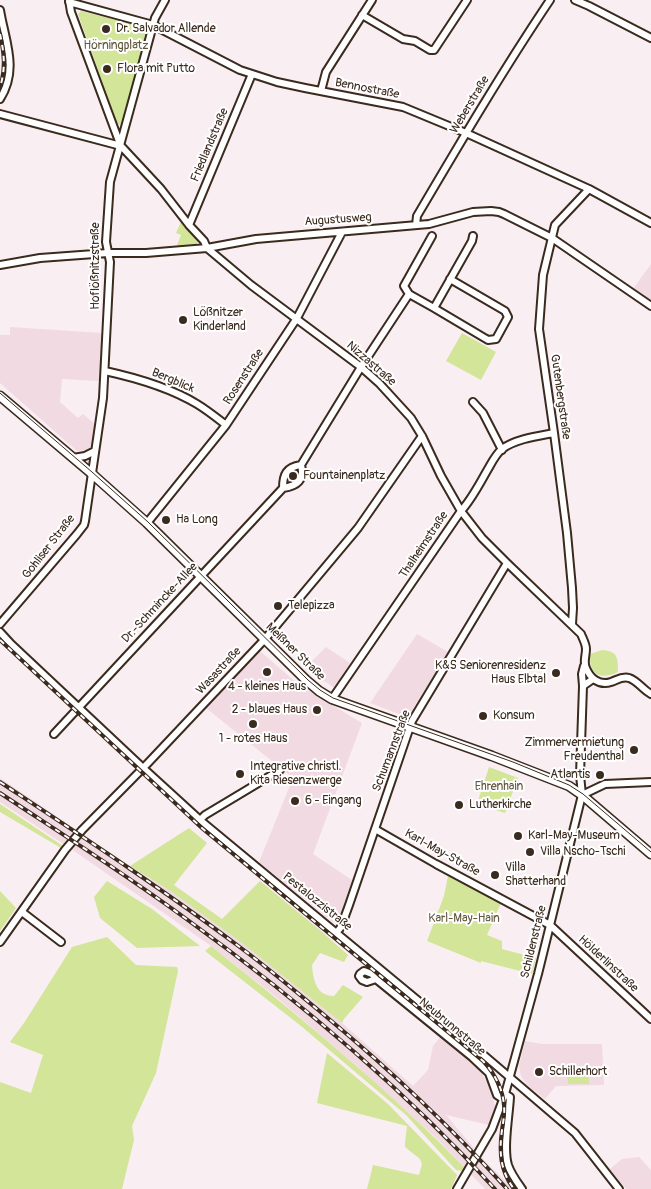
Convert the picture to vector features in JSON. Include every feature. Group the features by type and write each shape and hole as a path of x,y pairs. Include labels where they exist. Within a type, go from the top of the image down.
{"main road":[{"name":"Meißner Straße","path":"1,396 147,523 310,684 325,695 569,786 651,854"}],"street":[{"name":"Hoflößnitzstraße","path":"91,474 103,398 105,371 110,262 106,242 110,182 155,18 166,0"},
{"path":"321,91 326,72 372,0"},
{"path":"362,15 402,39 414,41 430,50 434,50 467,0"},
{"name":"Weberstraße","path":"416,225 417,216 466,133 550,0"},
{"path":"575,0 651,38"},
{"name":"Bennostraße","path":"69,1 153,25 240,70 277,82 403,107 466,133 589,189 651,223"},
{"path":"69,1 71,12 121,146"},
{"path":"0,10 10,51 9,76 0,99"},
{"name":"Friedlandstraße","path":"189,225 252,74"},
{"path":"0,114 121,146"},
{"name":"Nizzastraße","path":"121,146 161,189 207,248 251,285 361,367 378,382 411,418 461,511 482,538 581,634 586,647 584,666"},
{"name":"Gutenbergstraße","path":"572,624 572,588 554,433 539,329 543,275 555,225 589,189"},
{"name":"Augustusweg","path":"0,265 40,258 207,248 256,239 429,224 473,212 491,211 504,214 552,238 651,306"},
{"name":"Rosenstraße","path":"147,523 226,425 297,318 342,232"},
{"path":"432,236 404,286 409,294 488,340 496,339 508,317 505,311 450,279"},
{"path":"434,308 472,241 473,236"},
{"name":"Dr.-Schmincke-Allee","path":"54,734 283,488 293,486 299,481 302,474 301,465 361,367 409,294"},
{"name":"Bergblick","path":"105,371 138,378 166,389 197,404 226,425"},
{"path":"474,402 483,413 502,450"},
{"name":"Thalheimstraße","path":"332,699 468,503 492,462 502,450 519,440 554,433"},
{"name":"Wasastraße","path":"0,942 82,830 265,639 358,528 422,436"},
{"path":"73,458 95,451"},
{"name":"Dr.-Schmincke-Allee","path":"283,488 283,479 287,471 292,467 301,465"},
{"name":"Gohliser Straße","path":"0,624 84,526 91,474"},
{"name":"Schumannstraße","path":"337,932 341,927 412,721 507,562"},
{"name":"Pestalozzistraße","path":"0,632 200,820 337,932 575,1133 619,1189"},
{"path":"584,666 593,679 606,683 624,677 630,678 651,694"},
{"path":"584,666 582,674 580,775 582,795 605,784 651,782"},
{"path":"583,686 593,679"},
{"path":"200,820 205,815 280,770"},
{"name":"Schildenstraße","path":"457,1189 492,1129 504,1097 538,974 582,795"},
{"name":"Karl-May-Straße","path":"375,829 550,925"},
{"path":"22,912 62,942"},
{"name":"Hölderlinstraße","path":"550,925 651,1019"},
{"name":"Neubrunnstraße","path":"376,979 489,1073 498,1095 510,1097 507,1138 508,1165 522,1189"},
{"path":"499,1068 513,1064"},
{"name":"Schildenstraße","path":"462,1189 464,1177"}],"shaded area":[{"path":"651,264 651,302 633,289"},
{"path":"10,327 102,333 99,381 62,379 60,402 78,418 83,414 95,424 93,444 88,450 77,451 0,383 0,335 10,335"},
{"path":"417,634 448,652 407,717 370,703"},
{"path":"326,647 350,663 336,686 333,687 305,668"},
{"path":"260,651 299,685 362,723 313,854 352,880 338,922 334,923 259,862 293,778 206,708"},
{"path":"0,778 137,871 169,890 242,943 342,1023 413,1086 428,1070 433,1046 441,1036 477,1066 490,1086 495,1106 489,1125 446,1115 483,1159 506,1182 499,1160 503,1159 505,1170 516,1189 485,1189 437,1139 358,1067 276,997 211,946 0,802"},
{"path":"525,1041 542,1044 602,1044 604,1085 556,1086 545,1099 529,1087 521,1076 519,1066"},
{"path":"639,1157 651,1170 651,1189 626,1189 610,1169 622,1159"}],"green space":[{"name":"Hörningplatz","path":"81,11 146,29 120,125 117,123 78,14"},
{"path":"181,222 198,241 196,245 176,248 181,235 176,233"},
{"path":"462,333 496,352 481,380 446,361"},
{"path":"602,650 611,652 616,656 618,672 601,676 594,671 590,661 590,654"},
{"name":"Ehrenhain","path":"489,767 518,778 505,813 477,804"},
{"path":"0,804 63,846 61,848 0,812"},
{"path":"189,828 207,843 174,885 222,919 260,881 321,931 348,955 344,962 320,953 312,965 313,976 319,990 334,996 343,985 363,997 342,1023 242,943 169,890 130,866"},
{"name":"Karl-May-Hain","path":"448,876 501,903 487,935 502,941 502,949 536,958 532,974 481,961 481,963 427,941 444,896"},
{"path":"107,881 152,909 200,946 137,948 100,918 94,897"},
{"path":"0,891 16,908 0,931"},
{"path":"107,937 136,965 177,967 178,971 156,1073 132,1126 134,1140 122,1189 0,1189 0,1082 31,1093 43,1055 10,1042 72,947"},
{"path":"211,946 373,1081 465,1168 462,1171 456,1170 406,1115 301,1026 205,951"},
{"path":"327,1053 388,1104 457,1175 451,1189 367,1189 373,1165 419,1175 422,1164 420,1159 405,1147 407,1126 317,1103"},
{"path":"588,1067 589,1084 568,1084 567,1068"}],"tram line":[{"path":"0,393 148,522 320,690 333,698 513,762 569,785 583,794 651,852"}],"railway":[{"path":"0,34 4,61 0,87"},
{"path":"0,640 203,829 483,1061 495,1076 502,1094 504,1112 501,1138 502,1161 503,1168 514,1189"},
{"path":"0,782 150,882 270,970 395,1076 441,1120 507,1189"},
{"path":"0,793 140,886 226,948 308,1012 423,1115 495,1189"}],"place":[{"name":"Dr. Salvador Allende","path":"106,29"},
{"name":"Flora mit Putto","path":"107,69"},
{"name":"Lößnitzer Kinderland","path":"183,320"},
{"name":"Fountainenplatz","path":"293,476"},
{"name":"Ha Long","path":"166,520"},
{"name":"Telepizza","path":"278,606"},
{"name":"4 - kleines Haus","path":"267,672"},
{"name":"K&S Seniorenresidenz Haus Elbtal","path":"556,673"},
{"name":"2 - blaues Haus","path":"317,710"},
{"name":"Konsum","path":"483,716"},
{"name":"1 - rotes Haus","path":"253,724"},
{"name":"Zimmervermietung Freudenthal","path":"634,750"},
{"name":"Integrative christl. Kita Riesenzwerge","path":"240,774"},
{"name":"Atlantis","path":"600,775"},
{"name":"6 - Eingang","path":"295,801"},
{"name":"Lutherkirche","path":"459,805"},
{"name":"Karl-May-Museum","path":"518,836"},
{"name":"Villa Nscho-Tschi","path":"530,852"},
{"name":"Villa Shatterhand","path":"495,875"},
{"name":"Schillerhort","path":"539,1072"}]}
